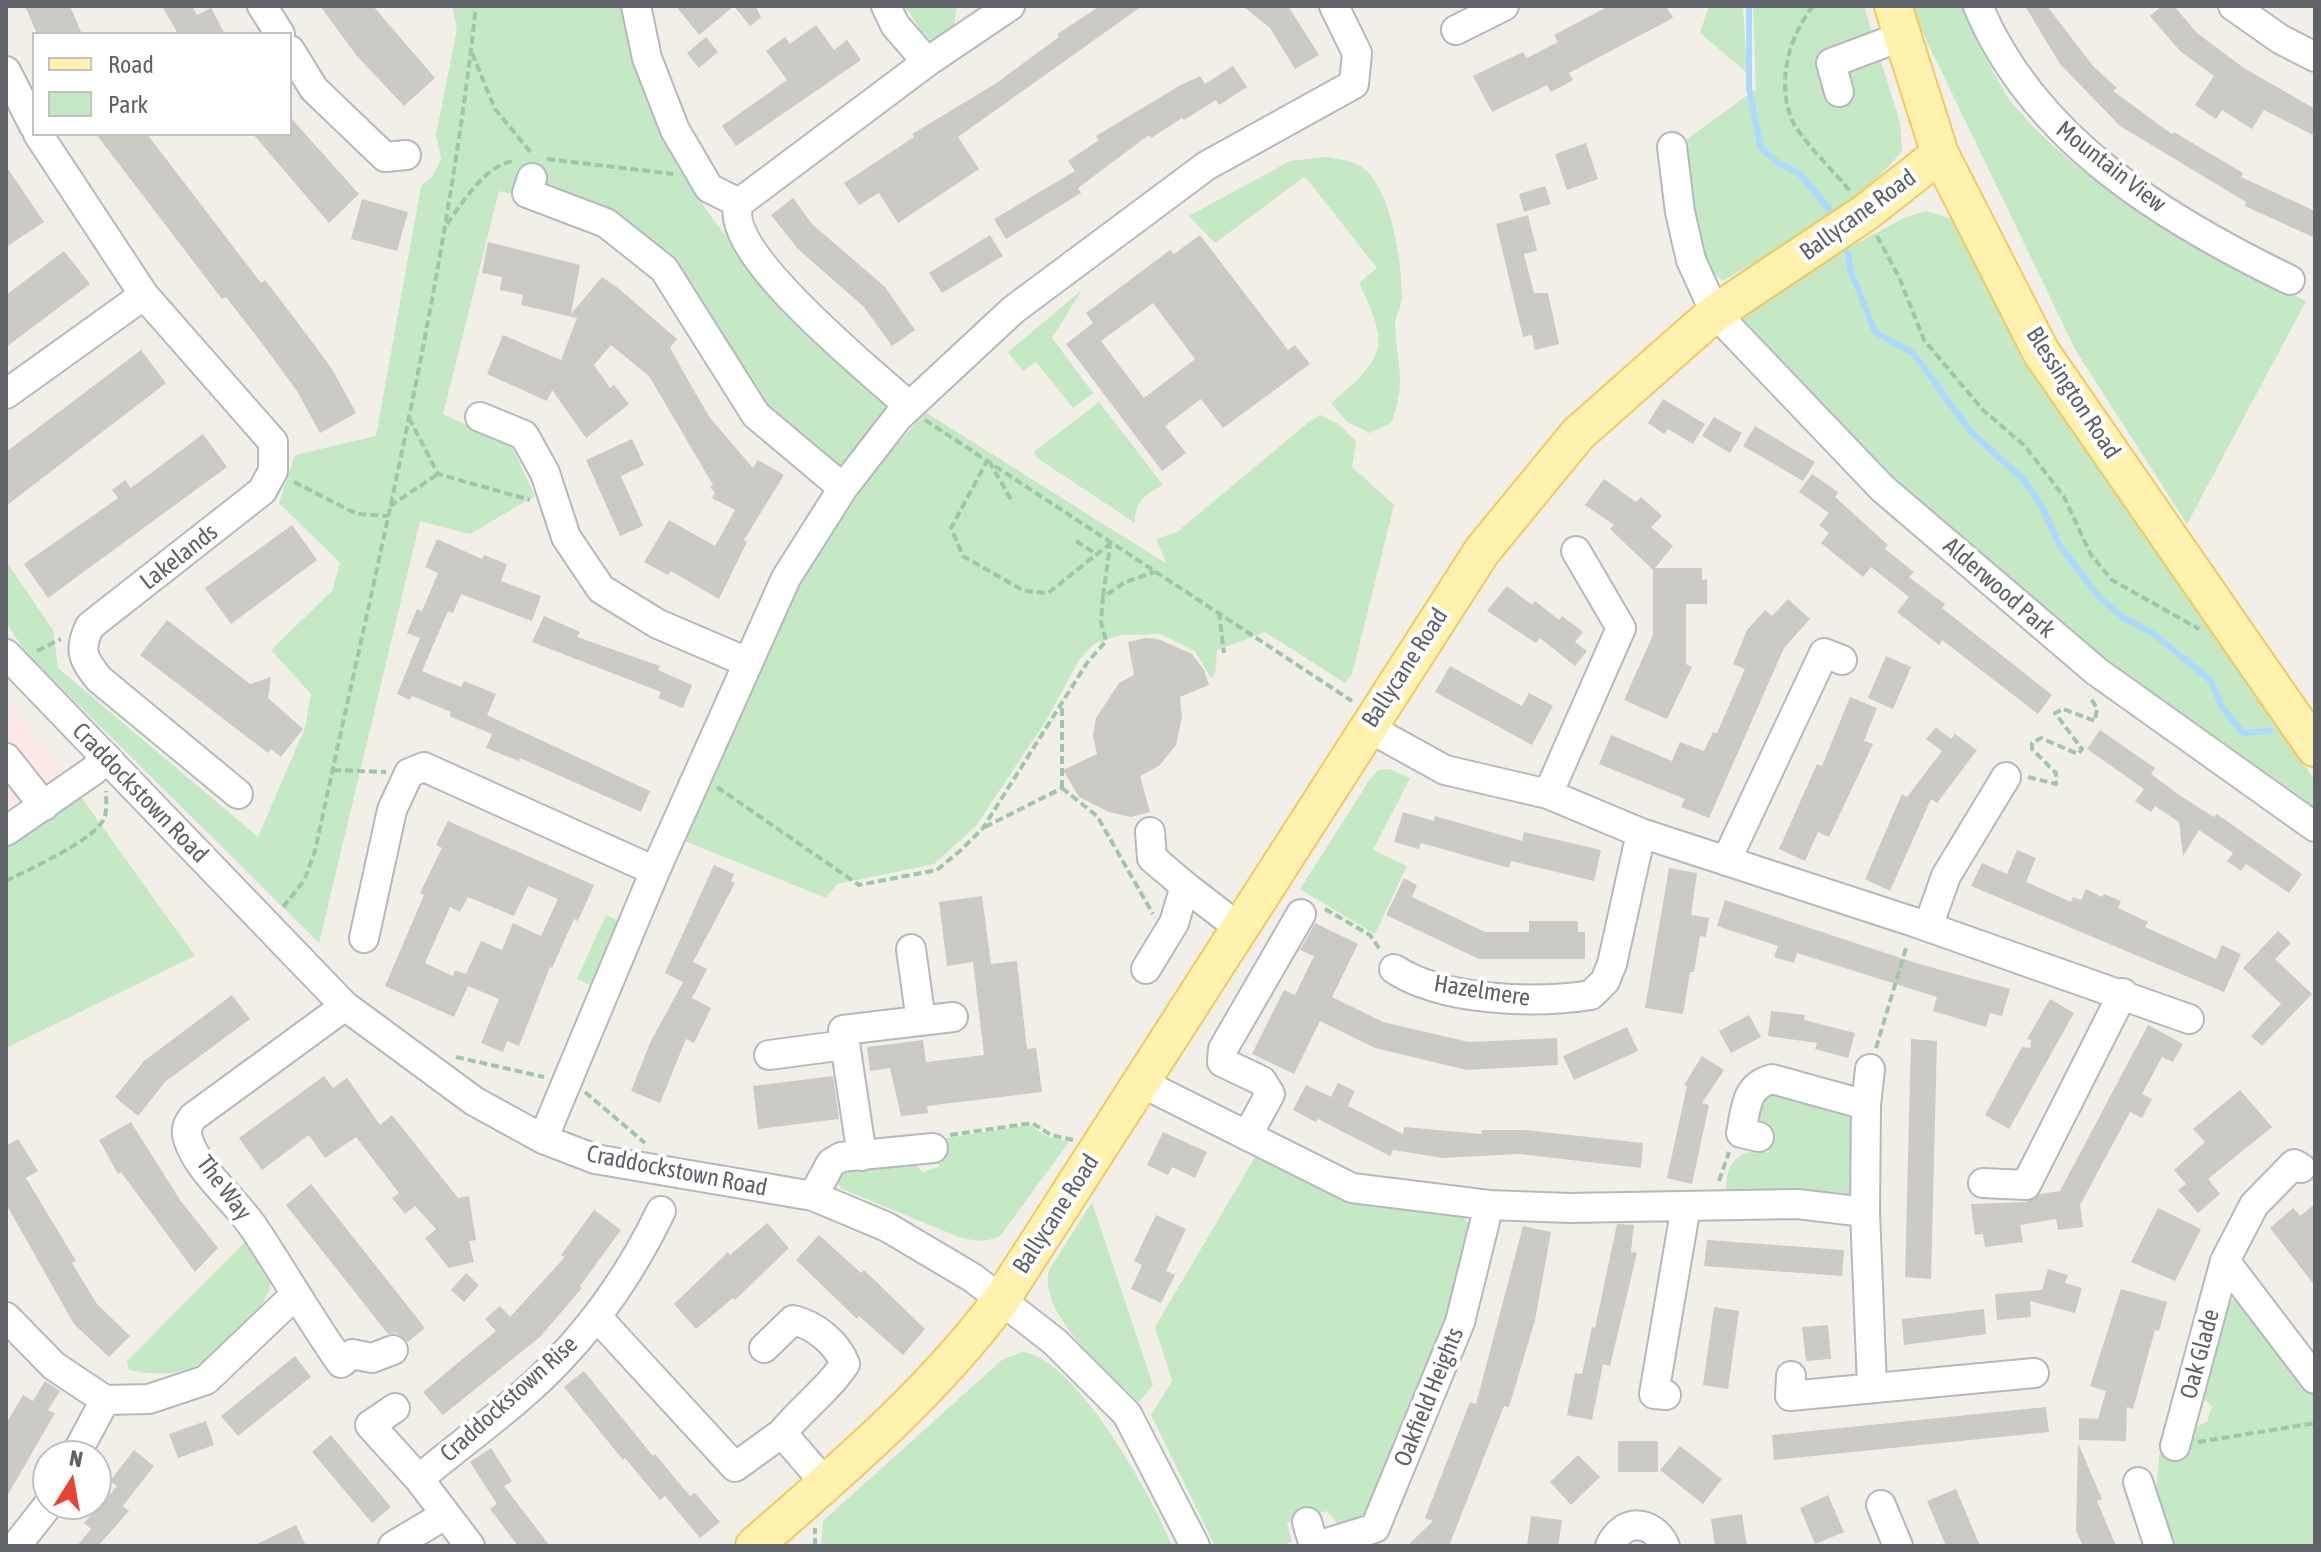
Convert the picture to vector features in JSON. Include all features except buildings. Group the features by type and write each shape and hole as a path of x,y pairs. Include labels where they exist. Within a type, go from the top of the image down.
{"main road":[{"name":"Blessington Road","path":"1898,21 1940,154 2041,352 2315,748"},
{"name":"Ballycane Road","path":"754,1546 826,1484 964,1349 1001,1300 1482,551 1578,434 1715,313 1865,213 1940,154"}],"street":[{"path":"262,6 279,32"},
{"path":"636,6 652,72 675,130 709,188 739,203"},
{"path":"886,6 895,25 927,62"},
{"path":"906,408 901,399 797,304 746,244 736,221 739,203 927,62 1010,6"},
{"path":"543,1139 655,871 747,662 786,578 843,488 906,408 1013,310 1206,166 1354,84 1357,53 1334,6"},
{"path":"1456,30 1504,6"},
{"name":"Mountain View","path":"1978,6 2003,60 2028,95 2068,138 2171,214 2235,254 2290,280"},
{"path":"2233,6 2280,39 2315,57"},
{"path":"1839,92 1831,63 1898,21"},
{"path":"292,53 314,89 385,157 406,155"},
{"path":"6,71 32,122"},
{"path":"39,136 144,295 273,442 273,471"},
{"name":"Alderwood Park","path":"1672,147 1680,212 1691,260 1715,313 1882,488 2093,668 2315,827"},
{"path":"533,168 527,193 606,223 664,269 756,415 843,488"},
{"path":"6,394 144,295"},
{"path":"480,417 524,435 545,473 566,537 601,589 658,624 747,662"},
{"name":"Lakelands","path":"90,626 262,491 273,471"},
{"path":"1548,794 1621,628 1576,551"},
{"path":"90,626 82,643 83,659 99,679 238,794"},
{"name":"Craddockstown Road","path":"19,653 100,764 345,1006 469,1098 543,1139 595,1159 813,1196 887,1227 973,1278 1055,1342 1127,1414 1195,1546"},
{"path":"1726,861 1824,653 1842,660"},
{"path":"1370,721 1445,770 1548,794 1641,833 1921,924 2123,993 2189,1019"},
{"path":"6,758 44,806"},
{"path":"6,831 100,764"},
{"path":"364,938 392,810 409,773 424,767 655,871"},
{"path":"1921,924 2006,777"},
{"path":"1150,832 1152,858 1238,927"},
{"name":"Hazelmere","path":"1394,969 1434,985 1491,997 1530,1000 1591,995 1605,981 1612,964 1641,833"},
{"path":"1146,969 1166,936 1185,886"},
{"path":"1247,1136 1270,1094 1262,1081 1222,1062 1223,1049 1310,910"},
{"path":"911,949 921,1021"},
{"path":"1983,1183 2026,1185 2123,993"},
{"name":"The Way","path":"345,1006 187,1124 187,1139 210,1175 253,1227 294,1296 341,1363 352,1354 372,1358 393,1350"},
{"path":"862,1156 843,1030 953,1017"},
{"path":"769,1055 845,1045"},
{"path":"1870,1069 1866,1105 1865,1212 1872,1386"},
{"path":"1750,1135 1748,1097 1758,1083 1772,1079 1866,1105"},
{"path":"1142,1083 1352,1188 1489,1205 1569,1208 1797,1204 1865,1212"},
{"path":"813,1196 831,1163 841,1157 933,1148"},
{"name":"Oak Glade","path":"2175,1446 2225,1261 2254,1205 2294,1164 2301,1168"},
{"name":"Oakfield Heights","path":"1313,1538 1375,1528 1460,1322 1489,1205"},
{"path":"1666,1395 1654,1394 1699,1205"},
{"name":"Craddockstown Rise","path":"419,1479 559,1361 597,1317 642,1251 661,1211"},
{"name":"Oak Glade","path":"2225,1261 2315,1379"},
{"path":"6,1317 54,1366 105,1400 149,1399 206,1380 294,1296"},
{"name":"Craddockstown Rise","path":"597,1317 735,1467 782,1433"},
{"path":"764,1348 793,1320 806,1323 839,1350 845,1364 834,1381 800,1411 782,1433 826,1484"},
{"path":"1791,1376 1790,1396 2034,1373"},
{"path":"84,1440 105,1400"},
{"name":"Craddockstown Rise","path":"395,1408 370,1425 419,1479 470,1546"},
{"path":"2138,1482 2159,1546"},
{"path":"1881,1505 1898,1546"},
{"path":"393,1546 445,1515"},
{"path":"16,1546 36,1520"},
{"path":"1610,1546 1615,1536 1629,1526 1641,1524 1659,1534 1665,1546"}],"path":[{"path":"279,913 304,881 315,851 333,770 409,418 445,227 476,6"},
{"path":"1813,6 1799,24 1789,48 1786,91 1791,121 1865,213 1899,277 1924,340 1983,410 2025,446 2064,497 2091,555 2112,580 2210,634 2240,641"},
{"path":"471,51 495,109 533,168"},
{"path":"445,227 473,189 502,162 533,168 667,174 699,171"},
{"path":"906,408 1219,612 1370,721"},
{"path":"409,418 438,474 555,507"},
{"path":"988,459 991,470 1013,503"},
{"path":"988,459 951,528 963,556 1024,591 1038,594 1048,593 1111,543"},
{"path":"273,471 357,514 388,516"},
{"path":"390,506 438,474"},
{"path":"1076,541 1096,554"},
{"path":"698,773 859,885 937,870 983,828 1087,663 1106,641 1101,622 1111,543"},
{"path":"1103,597 1125,582 1155,572"},
{"path":"1219,612 1224,653"},
{"path":"19,653 90,626"},
{"path":"2006,777 2011,771 2056,784 2056,773 2032,749 2032,743 2041,738 2078,754 2082,749 2055,713 2063,709 2095,721 2097,708 2081,685 2093,668"},
{"path":"1062,706 1062,788"},
{"path":"6,881 62,852 101,824 105,818 106,793 100,764"},
{"path":"333,770 409,773"},
{"path":"983,828 1062,788"},
{"path":"1062,788 1097,816 1166,936"},
{"path":"1310,910 1370,935 1394,969"},
{"path":"1870,1069 1921,924"},
{"path":"455,1056 528,1075 537,1073 552,1082"},
{"path":"579,1093 586,1092 649,1147"},
{"path":"933,1148 936,1137 1032,1123 1051,1135 1073,1141"},
{"path":"1699,1205 1726,1155 1750,1135"},
{"path":"2175,1446 2315,1423"}],"shaded area":[{"path":"6,697 74,787 6,834"}],"green space":[{"path":"452,6 626,6 637,54 677,166 714,221 789,311 894,406 839,474 763,410 611,218 499,191 443,414 512,447 535,496 470,534 420,521 319,943 27,654 6,623 6,561 53,630 58,668 258,837 305,728 311,694 271,650 332,591 340,563 279,503 295,455 376,436 421,186 433,176 441,159 436,135 457,29"},
{"path":"905,6 957,6 953,34 939,41 926,38"},
{"path":"1709,6 1743,6 1747,73 1700,33"},
{"path":"1753,6 1864,6 1900,123 1902,151 1842,207 1723,281 1694,258 1676,147 1756,89"},
{"path":"1910,6 1963,6 2009,99 2047,140 2080,169 2152,219 2306,301 2187,524 2076,351"},
{"path":"1327,157 1354,163 1369,174 1386,205 1397,244 1402,296 1395,326 1399,397 1391,423 1370,433 1347,422 1331,403 1362,375 1372,363 1377,350 1376,323 1359,283 1377,268 1311,184 1304,177 1215,243 1189,216 1290,161"},
{"path":"1926,211 1952,219 2315,781 2315,822 2098,667 1885,485 1732,316 1799,274 1906,217"},
{"path":"1082,290 1052,338 1093,393 1073,408 1036,362 1023,371 1008,352"},
{"path":"1099,402 1163,485 1142,500 1135,523 1037,458 1034,452"},
{"path":"925,412 1167,564 1156,539 1177,532 1310,421 1321,415 1338,424 1356,441 1352,467 1394,505 1352,674 1345,683 1265,632 1217,650 1215,674 1211,678 1195,651 1160,634 1121,635 1094,644 1079,660 1047,719 976,826 934,864 837,884 826,898 677,838 758,663 803,579 863,486"},
{"path":"1389,769 1410,778 1373,850 1407,866 1375,934 1300,889 1369,781 1378,770"},
{"path":"74,787 195,956 6,1048 6,834"},
{"path":"606,915 623,923 594,987 577,979"},
{"path":"1771,1092 1844,1112 1856,1124 1863,1184 1848,1204 1735,1194 1726,1190 1729,1171 1737,1158 1750,1152 1769,1153 1771,1130 1761,1121 1759,1112"},
{"path":"1030,1125 1046,1136 1069,1142 1000,1236 989,1240 959,1237 842,1189 835,1180 838,1171 909,1159 923,1172 939,1167 935,1140"},
{"path":"1258,1152 1461,1213 1473,1231 1445,1320 1368,1519 1341,1528 1327,1511 1287,1523 1292,1542 1278,1546 1215,1546 1151,1415 1172,1381 1155,1327"},
{"path":"1092,1202 1153,1385 1139,1402 1079,1342 1054,1305 1048,1287 1049,1270"},
{"path":"247,1240 266,1266 270,1278 268,1294 251,1319 213,1355 191,1368 160,1374 129,1370 127,1361"},
{"path":"2235,1298 2269,1327 2312,1387 2317,1434 2315,1546 2169,1546 2155,1502 2160,1448 2207,1422 2212,1406 2202,1397 2224,1308"},
{"path":"1023,1352 1044,1360 1089,1404 1131,1465 1172,1546 821,1546 823,1521 1003,1359"}],"waterway":[{"path":"1749,6 1749,88 1761,148 1778,163 1799,173 1829,209"},
{"path":"1848,252 1850,269 1875,332 1913,353 1971,432 2023,479 2042,507 2060,546 2100,598 2124,618 2154,634 2211,681 2222,707 2243,733 2270,731"}]}
